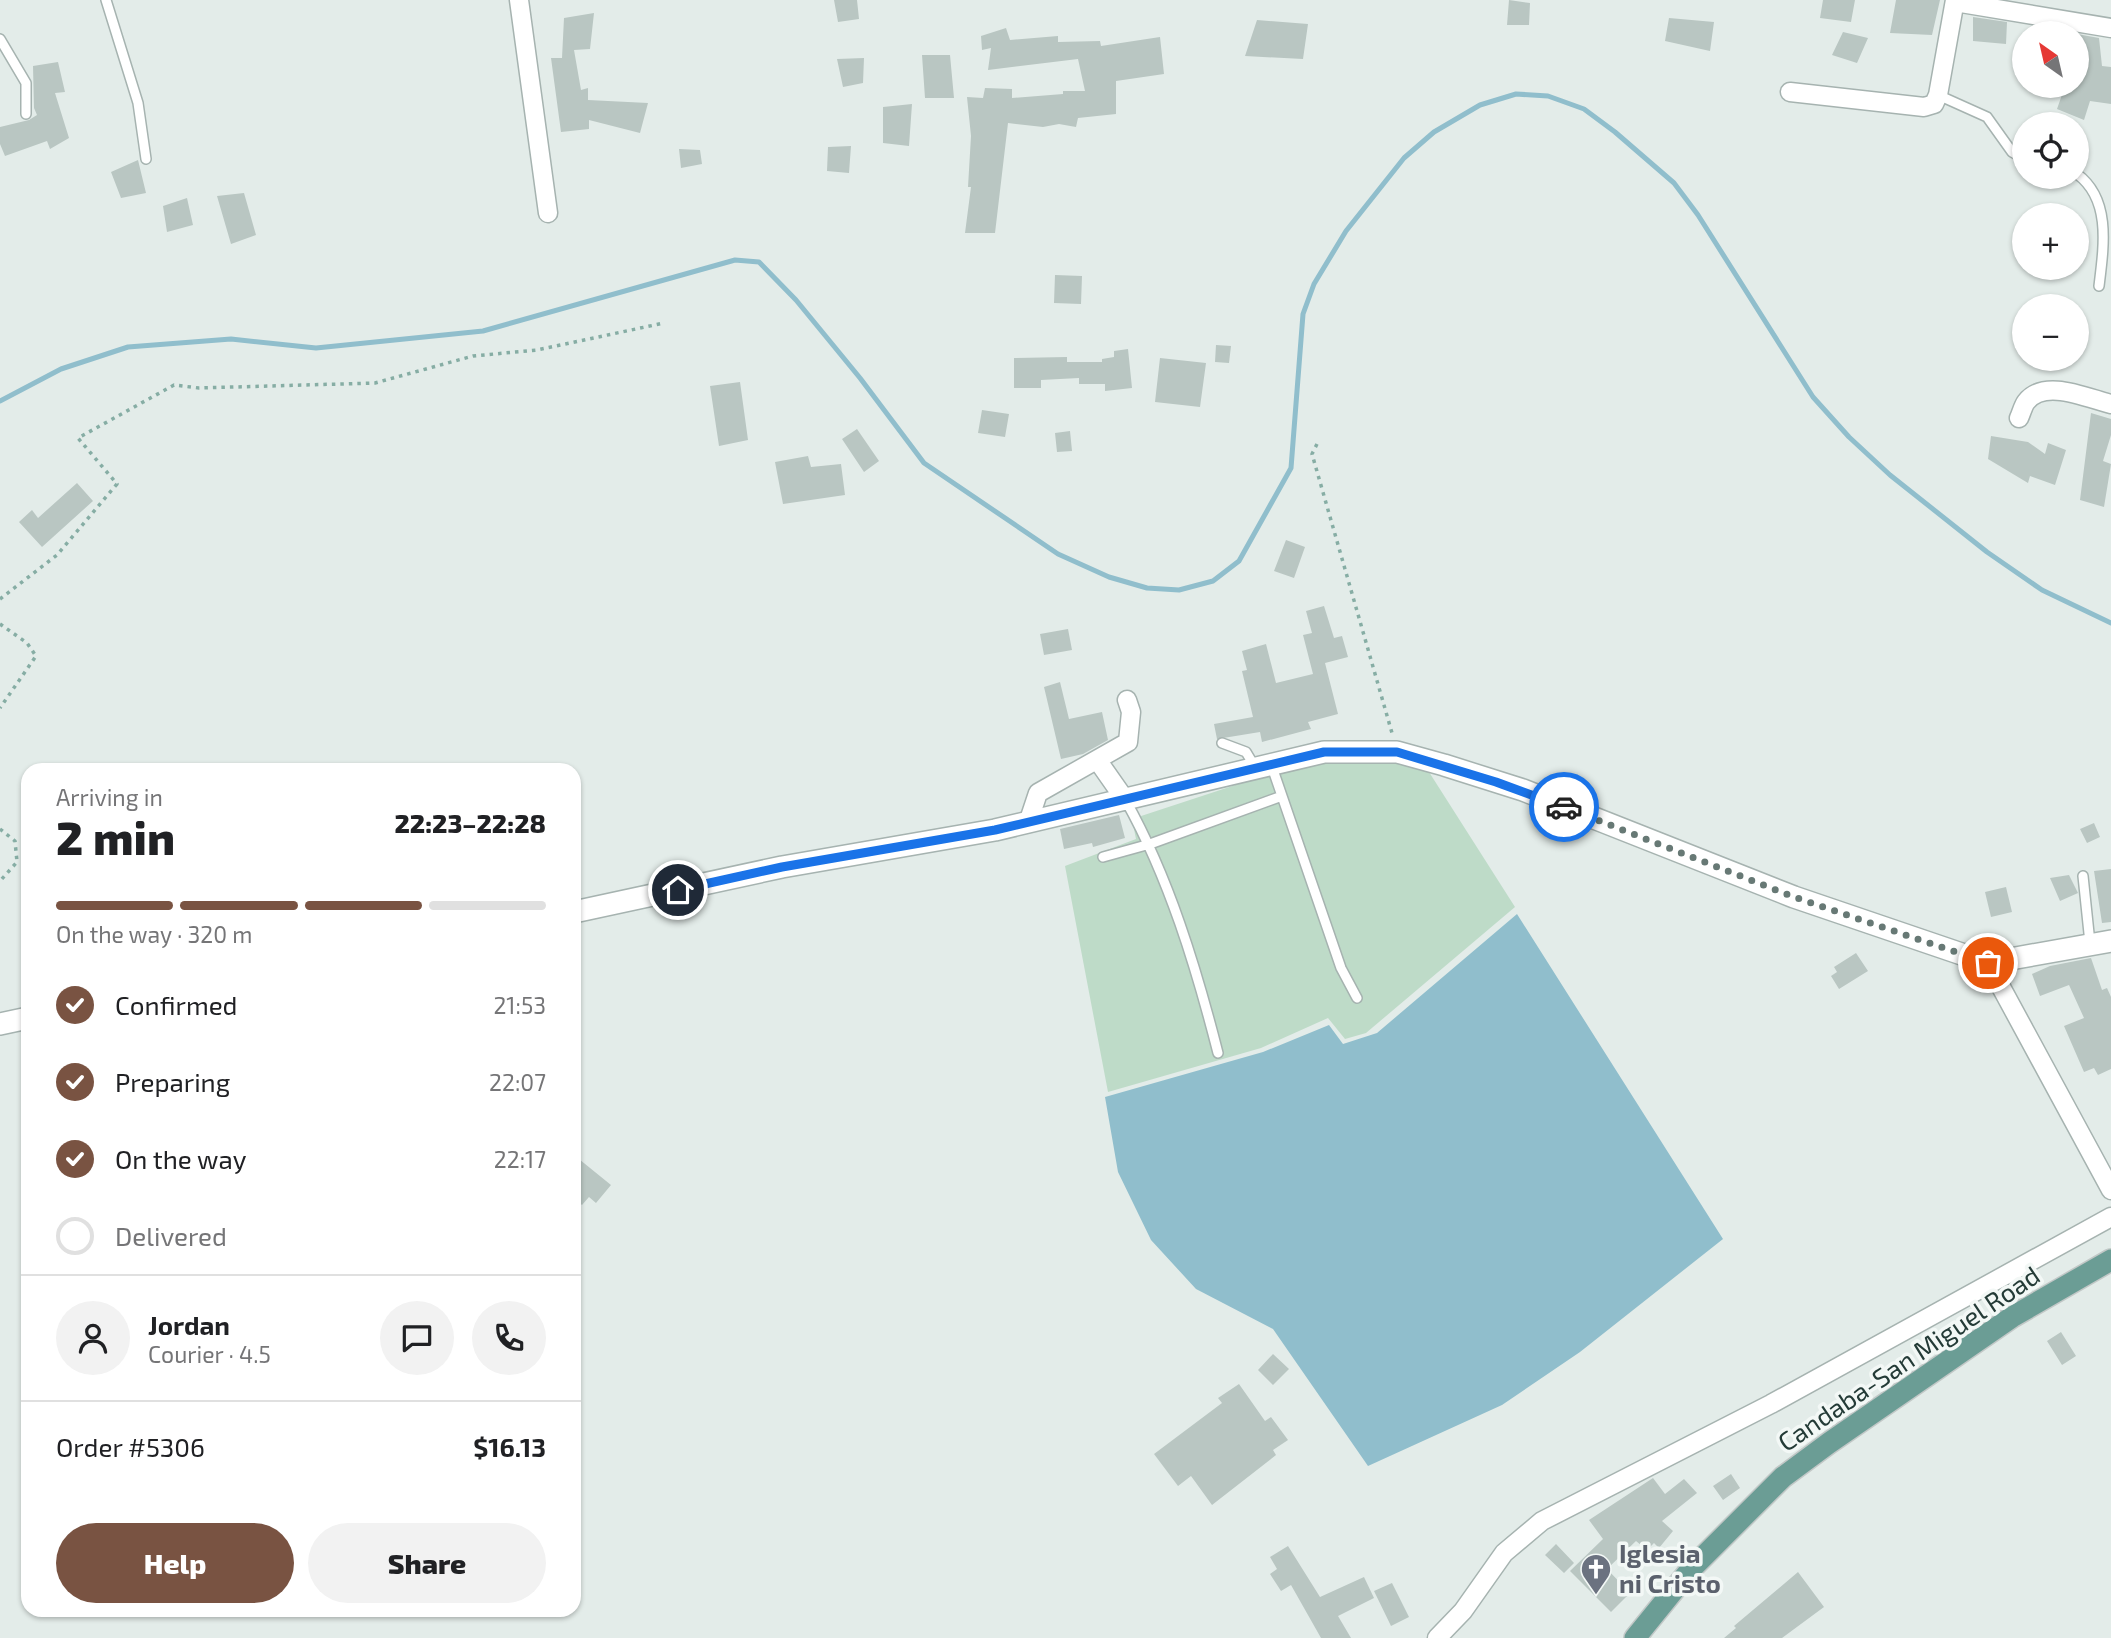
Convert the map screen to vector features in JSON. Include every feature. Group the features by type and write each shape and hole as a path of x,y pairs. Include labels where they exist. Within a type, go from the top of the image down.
{"main road":[{"name":"Candaba-San Miguel Road","path":"1635,1638 1691,1569 1783,1477 2012,1317 2111,1260"}],"street":[{"path":"519,0 548,213"},
{"path":"1790,92 1924,107 1934,104 1938,95 1955,1 2111,28"},
{"path":"2019,418 2026,402 2041,391 2058,390 2111,404"},
{"path":"1028,823 1038,793 1128,742 1131,712 1127,700"},
{"path":"581,910 782,867 1028,823 1324,752 1397,752 1522,790 1794,897 1988,963 2101,942"},
{"path":"1098,761 1126,801"},
{"path":"1988,963 2111,1190"},
{"path":"0,1024 21,1020"},
{"path":"1437,1638 1463,1611 1504,1553 1542,1521 1771,1404 2111,1217"}],"lane":[{"path":"106,0 138,103 146,159"},
{"path":"0,39 26,83 26,114"},
{"path":"1938,95 1987,117 2012,152"},
{"path":"2089,182 2102,198 2108,232 2099,286"},
{"path":"1222,743 1246,752 1264,766 1282,796 1340,968 1357,999"},
{"path":"1103,857 1150,844 1282,796"},
{"path":"1126,801 1150,844 1219,1053"},
{"path":"2082,877 2101,942"}],"path":[{"path":"0,599 57,555 117,484 78,438 174,385 200,388 375,383 473,356 537,350 664,323"},
{"path":"1317,444 1312,454 1397,752"},
{"path":"0,624 27,643 36,656 0,708"},
{"path":"0,829 15,841 17,862 0,881"}],"green space":[{"path":"1335,758 1422,761 1515,907 1366,1033 1345,1039 1328,1018 1261,1048 1108,1092 1065,866 1136,839 1132,819 1290,767"}],"water":[{"path":"1517,914 1723,1239 1580,1352 1502,1405 1368,1466 1273,1329 1196,1289 1151,1240 1118,1172 1105,1097 1263,1052 1329,1025 1343,1044 1377,1033"}],"building":[{"path":"834,0 857,0 859,19 838,22"},
{"path":"1509,0 1530,3 1529,25 1507,25"},
{"path":"1823,0 1855,0 1851,22 1820,18"},
{"path":"1896,0 1940,0 1932,35 1890,33"},
{"path":"594,13 590,49 574,50 581,90 588,88 588,100 648,103 640,133 589,120 589,129 561,132 551,58 562,58 564,18"},
{"path":"1973,17 2007,22 2006,44 1973,41"},
{"path":"1669,18 1714,22 1710,51 1665,41"},
{"path":"1257,20 1308,24 1303,59 1245,56"},
{"path":"1006,28 1010,40 1058,36 1058,42 1100,41 1101,46 1160,37 1164,74 1116,81 1116,114 1078,118 1076,127 1008,123 995,233 965,233 971,187 968,187 971,136 967,97 983,98 985,88 1012,89 1012,98 1085,91 1078,59 988,70 991,48 982,50 981,36"},
{"path":"1843,32 1868,38 1857,63 1832,55"},
{"path":"2090,36 2099,38 2102,66 2111,67 2111,104 2090,101 2087,112 2064,112 2057,109 2061,98 2090,98"},
{"path":"922,55 950,55 954,98 925,98"},
{"path":"864,58 863,83 843,87 837,59"},
{"path":"58,62 65,92 55,93 69,138 50,149 47,141 5,156 0,144 0,127 29,120 37,115 34,108 33,66"},
{"path":"912,104 909,146 883,143 883,107"},
{"path":"851,146 849,173 827,171 828,147"},
{"path":"679,149 700,150 702,164 681,168"},
{"path":"138,160 146,193 121,198 111,172"},
{"path":"244,193 256,235 231,244 217,196"},
{"path":"187,198 193,225 167,232 163,206"},
{"path":"1055,275 1082,276 1081,304 1054,303"},
{"path":"1216,345 1231,346 1229,363 1215,362"},
{"path":"1128,349 1132,388 1105,391 1105,384 1079,384 1079,378 1041,380 1041,388 1014,388 1014,358 1067,357 1067,362 1102,362 1102,359 1114,357 1114,351"},
{"path":"1160,358 1206,363 1200,407 1155,402"},
{"path":"740,382 748,440 719,446 710,386"},
{"path":"982,410 1009,414 1005,437 978,433"},
{"path":"2091,413 2111,419 2111,435 2103,461 2111,464 2104,507 2080,500"},
{"path":"857,429 879,461 864,472 842,439"},
{"path":"1070,431 1072,451 1057,452 1055,433"},
{"path":"1991,436 2028,442 2045,454 2048,443 2066,450 2055,485 2030,476 2028,483 1988,459"},
{"path":"808,456 811,467 841,464 845,495 783,504 775,462"},
{"path":"77,483 93,501 42,547 19,522 32,510 38,518"},
{"path":"1286,540 1305,547 1294,578 1274,571"},
{"path":"1324,606 1334,638 1342,636 1348,657 1325,663 1338,714 1308,722 1311,729 1262,742 1260,732 1217,739 1214,724 1253,717 1242,671 1247,670 1242,651 1266,644 1276,683 1313,674 1303,635 1312,633 1306,611"},
{"path":"1068,629 1072,650 1044,655 1040,634"},
{"path":"1060,682 1069,719 1102,712 1108,740 1083,754 1061,759 1044,687"},
{"path":"1119,815 1125,838 1093,847 1092,843 1064,849 1060,829"},
{"path":"2094,823 2100,837 2087,843 2080,829"},
{"path":"2111,869 2111,922 2102,923 2094,871"},
{"path":"2069,875 2078,893 2060,901 2050,878"},
{"path":"2006,887 2012,912 1991,917 1985,892"},
{"path":"1856,953 1868,971 1839,989 1831,976 1837,972 1834,967"},
{"path":"2091,958 2102,990 2107,988 2111,997 2111,1069 2098,1075 2094,1068 2084,1072 2064,1026 2084,1018 2069,985 2040,996 2032,974 2050,966"},
{"path":"581,1161 611,1185 596,1203 589,1197 582,1205"},
{"path":"2061,1332 2076,1356 2062,1365 2047,1341"},
{"path":"1273,1354 1289,1369 1273,1385 1258,1370"},
{"path":"1239,1384 1265,1421 1271,1417 1288,1440 1273,1450 1276,1455 1212,1505 1191,1476 1178,1486 1154,1454 1222,1403 1218,1398"},
{"path":"1731,1474 1740,1488 1723,1500 1713,1486"},
{"path":"1653,1478 1665,1494 1684,1479 1697,1493 1662,1521 1673,1531 1659,1548 1654,1543 1647,1550 1636,1541 1607,1569 1630,1593 1611,1612 1570,1571 1603,1539 1589,1520"},
{"path":"1556,1544 1574,1563 1564,1573 1545,1555"},
{"path":"1288,1546 1320,1597 1364,1577 1374,1598 1338,1616 1351,1638 1321,1638 1291,1585 1281,1591 1270,1574 1277,1569 1270,1557"},
{"path":"1798,1572 1824,1607 1782,1638 1724,1638 1736,1628 1734,1626"},
{"path":"1392,1583 1409,1617 1391,1626 1374,1591"}],"waterway":[{"path":"0,401 61,369 128,347 231,339 316,348 483,331 735,260 759,262 796,300 860,378 924,463 1058,554 1109,577 1147,588 1179,590 1213,581 1239,561 1291,468 1303,314 1314,284 1346,231 1404,158 1434,132 1480,105 1516,94 1548,96 1584,109 1674,183 1698,215 1813,397 1849,437 1890,475 1987,552 2042,590 2111,623"}],"way so far":[{"path":"1564,807 1794,897 1988,963"}],"place":[{"name":"Iglesia ni Cristo","path":"1596,1596"}],"route":[{"path":"678,890 782,867 995,830 1324,752 1397,752 1522,790 1564,807"}]}
